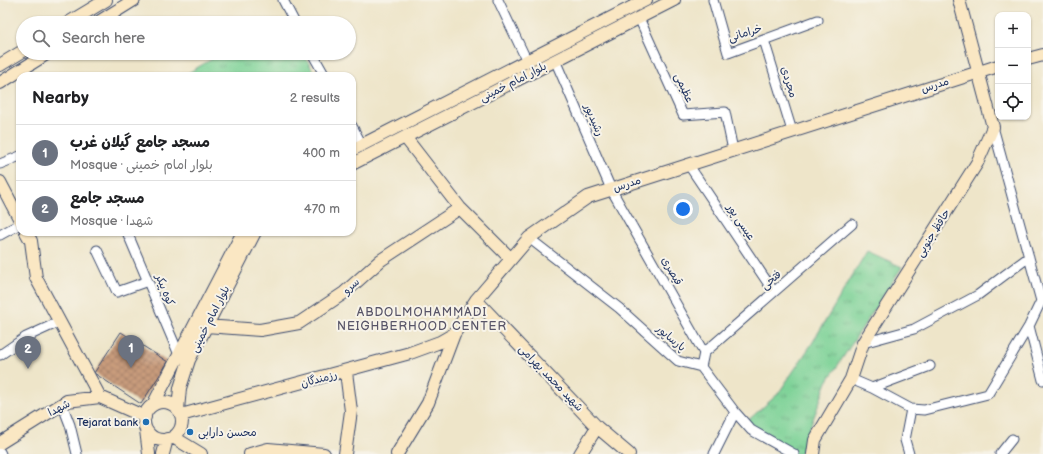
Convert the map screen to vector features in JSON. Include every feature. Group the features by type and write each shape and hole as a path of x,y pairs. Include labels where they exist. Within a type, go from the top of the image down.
{"street":[{"path":"80,16 106,0"},
{"path":"105,16 118,4 134,0"},
{"path":"283,0 292,16"},
{"path":"498,0 527,61"},
{"name":"بلوار امام خمینی","path":"357,148 646,0"},
{"name":"بلوار امام خمینی","path":"356,162 674,0"},
{"name":"خرامانی","path":"713,0 728,52 818,20"},
{"path":"851,379 872,388 911,409 924,410 988,394 1029,326 1042,301 992,127 959,0"},
{"name":"عظیمی","path":"639,18 682,115 725,112 733,150"},
{"name":"مجردی","path":"764,40 792,131"},
{"path":"0,65 16,55"},
{"path":"1031,57 1043,55"},
{"path":"18,72 37,60"},
{"path":"316,60 322,72"},
{"name":"رشیدپور","path":"555,60 611,189"},
{"name":"مدرس","path":"396,454 428,403 454,334 476,300 510,258 529,238 588,197 995,67"},
{"path":"0,83 16,73"},
{"name":"حافظ جنوبی","path":"813,454 816,440 851,379 863,343 977,163 992,127"},
{"path":"405,137 460,208 510,258"},
{"path":"0,164 16,158"},
{"name":"عیسی پور","path":"688,164 774,292"},
{"path":"0,182 16,212"},
{"name":"قیصری","path":"611,189 704,353"},
{"name":"سرو","path":"206,326 260,330 300,323 344,293 381,260 460,208"},
{"name":"فتحی","path":"704,353 852,224"},
{"path":"0,235 16,226"},
{"path":"28,236 31,241 36,278 100,397 145,417"},
{"name":"کوه پیکر","path":"129,236 180,357"},
{"name":"بلوار امام خمینی","path":"153,405 180,357 241,236"},
{"name":"بلوار امام خمینی","path":"180,413 178,398 182,377 206,326 253,236"},
{"name":"پارساپور","path":"529,238 618,308 678,361 701,367"},
{"path":"97,250 117,292 148,281"},
{"path":"863,343 914,329 978,295 1029,257"},
{"name":"شهید محمد بهرامی","path":"476,300 597,427 629,454"},
{"path":"0,355 26,337 59,322"},
{"path":"1029,326 1043,380"},
{"name":"رزمندگان","path":"180,413 346,372 410,353 440,342 454,334"},
{"path":"704,353 701,367 735,412 751,430 794,454"},
{"path":"872,388 930,366"},
{"path":"346,372 351,411 346,454"},
{"name":"شهدا","path":"0,443 67,401 100,397"},
{"path":"149,454 145,417 149,408 153,405 164,402 175,406 180,413 181,428 170,438 163,454"},
{"path":"62,404 70,425 77,454"},
{"path":"909,454 905,440 911,409"},
{"path":"714,454 735,412"},
{"path":"580,454 597,427"},
{"path":"146,430 155,438 170,438 201,454"},
{"path":"1000,454 1012,439"},
{"path":"250,454 268,449 324,454"}],"green space":[{"path":"210,60 307,60 314,72 190,72"},
{"path":"867,251 902,267 827,382 800,454 790,454 746,422 778,394 811,345"}],"building":[{"path":"121,332 168,362 141,404 94,373"}],"place":[{"name":"مسجد جامع گیلان غرب","path":"131,368"},
{"name":"مسجد جامع","path":"28,369"},
{"name":"Tejarat bank","path":"146,422"},
{"name":"محسن دارابی","path":"190,432"}],"district":[{"name":"ABDOLMOHAMMADI NEIGHBERHOOD CENTER","path":"422,319"}]}
